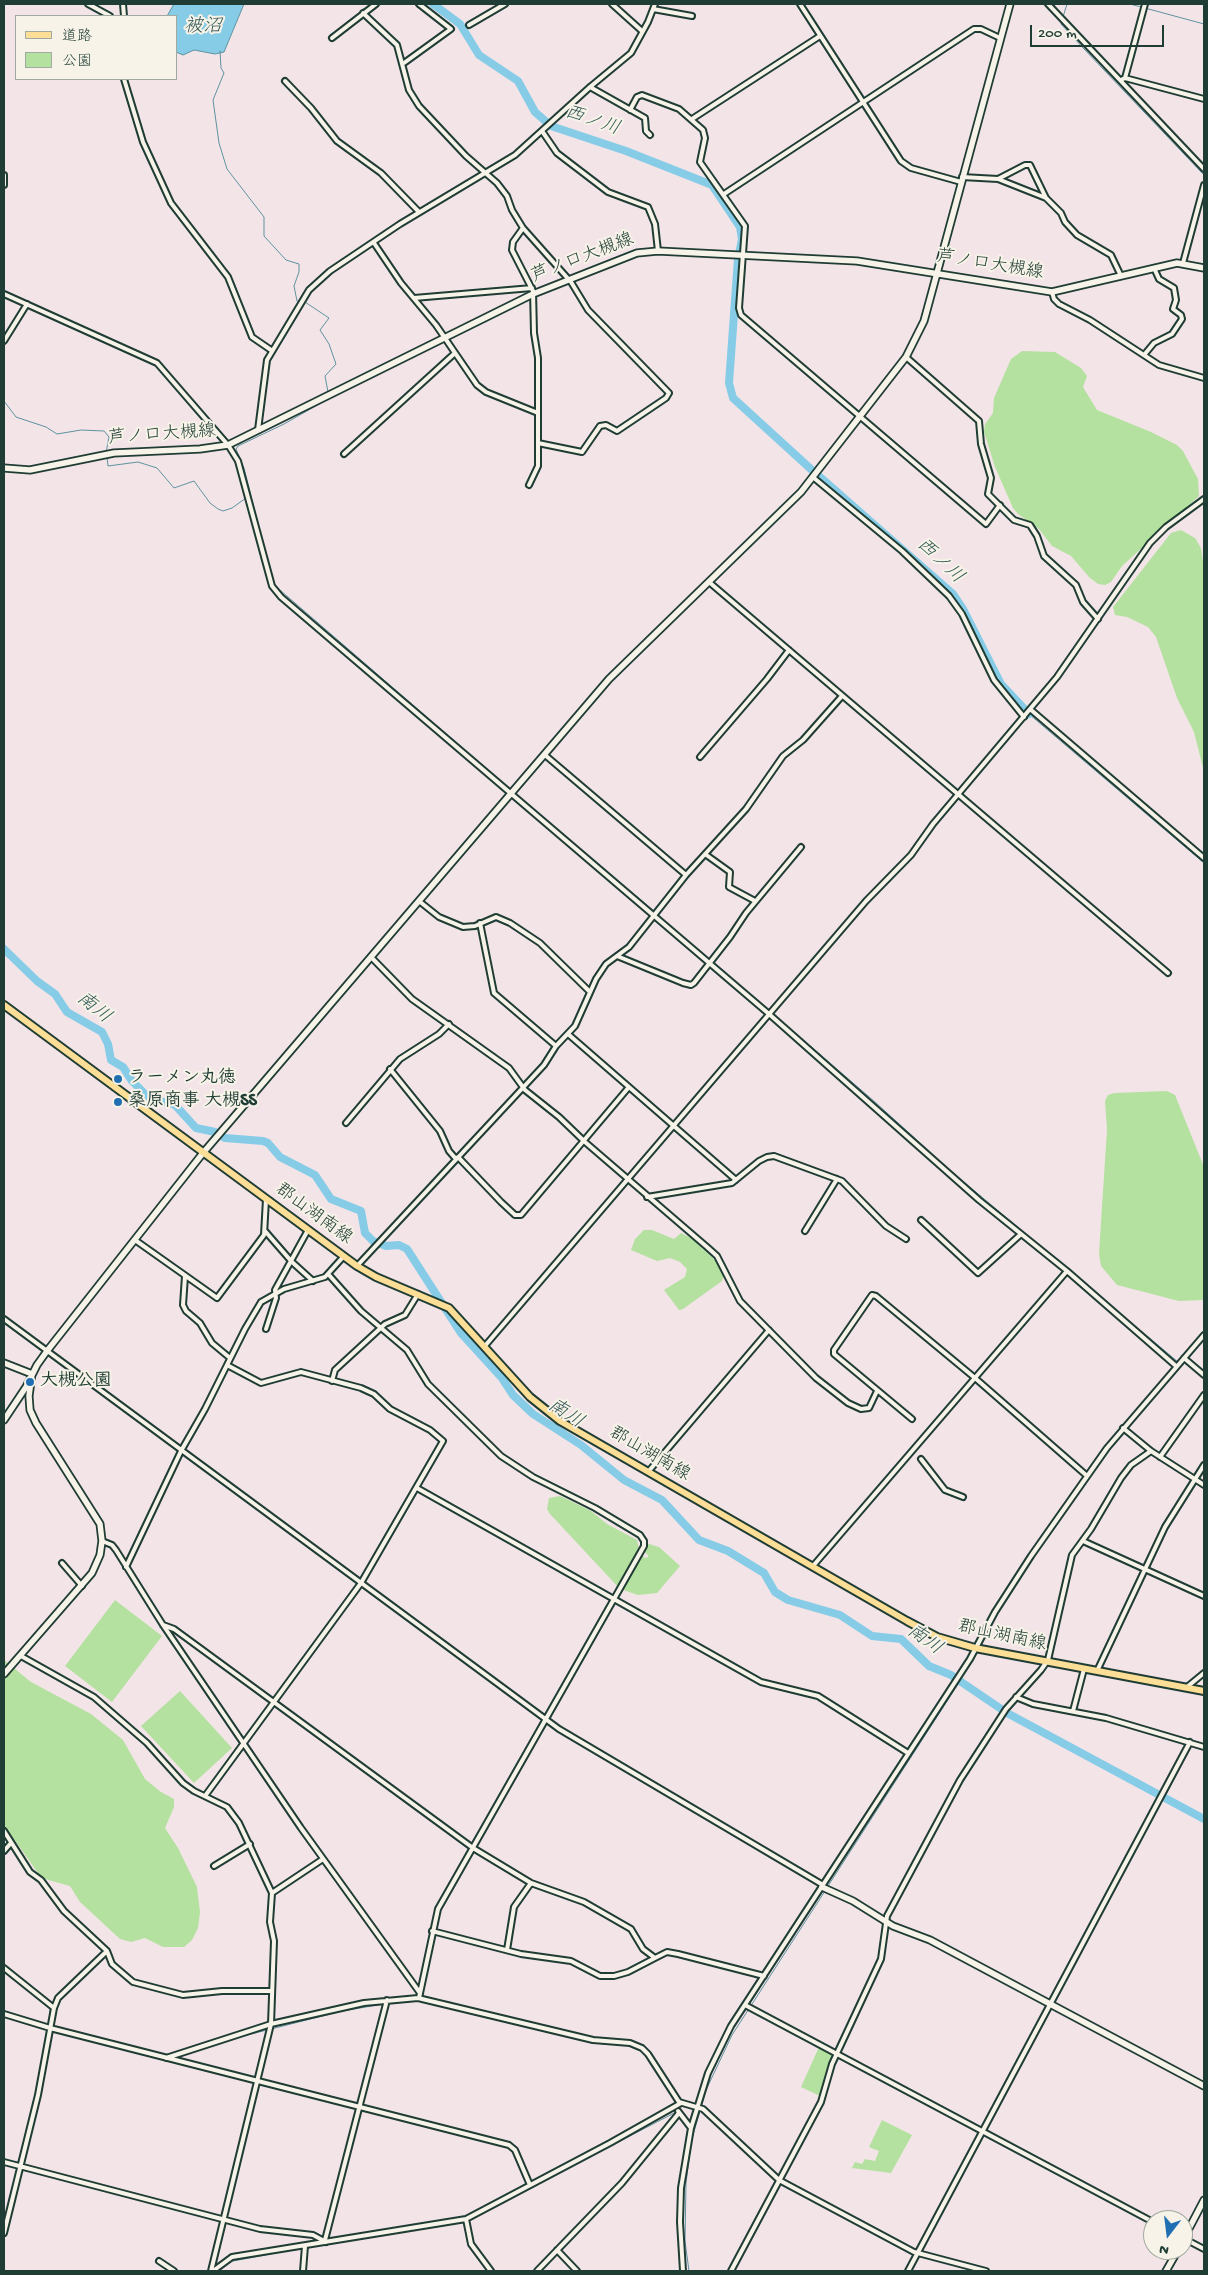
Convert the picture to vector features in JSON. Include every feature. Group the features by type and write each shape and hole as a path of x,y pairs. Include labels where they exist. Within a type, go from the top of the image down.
{"main road":[{"name":"郡山湖南線","path":"4,1004 357,1266 376,1277 449,1308 530,1397 546,1411 579,1433 937,1637 975,1648 1204,1691"}],"street":[{"path":"88,4 108,15"},
{"path":"332,38 376,4"},
{"path":"404,63 451,29 419,4"},
{"path":"470,25 505,4"},
{"path":"612,4 642,30"},
{"path":"800,4 903,163 962,180 998,179 1046,198"},
{"path":"4,1420 47,1351 203,1152 610,679 814,478 906,357 924,321 1010,4"},
{"path":"1048,4 1123,79 1204,169"},
{"path":"1123,79 1145,4"},
{"path":"258,432 261,418 264,370 272,350 309,290 337,266 419,212 515,155 590,87 631,53 654,6 692,16"},
{"path":"363,13 395,42 404,63 409,90 418,106 507,196 512,210 523,228 567,278 588,310 611,332 668,395 617,431 606,425 600,426 582,452 538,443"},
{"path":"724,194 974,29 981,29 1000,38"},
{"path":"692,119 820,36"},
{"path":"1123,79 1204,99"},
{"path":"124,80 143,142 171,203 228,277 252,337 272,350"},
{"path":"285,81 311,108 337,141 381,173 419,212"},
{"path":"590,87 646,118 646,131 650,135"},
{"path":"630,110 640,94 674,106 692,119 705,133 700,162 724,194 744,226 739,308 741,315 986,524 1000,505"},
{"path":"542,131 557,153 608,192 648,207 655,224 658,251"},
{"path":"998,179 1025,165 1030,165 1046,198 1073,231 1111,255 1121,276"},
{"path":"4,175 4,185"},
{"path":"1183,263 1204,185"},
{"path":"523,228 513,242 512,250 533,291 534,333 538,358 538,466 529,485"},
{"path":"374,243 482,389 538,413"},
{"name":"芦ノ口大槻線","path":"4,468 30,470 114,453 200,449 228,445 446,339 533,291 637,253 658,251 857,261 1052,292 1183,263 1204,268"},
{"path":"1144,356 1154,343 1172,334 1182,319 1181,315 1173,310 1176,300 1174,288 1159,280 1154,268"},
{"path":"414,298 533,291"},
{"path":"1052,292 1054,299 1059,304 1085,317 1159,365 1204,378"},
{"path":"4,294 151,358 228,445 240,466 265,561 276,592 769,1014 1020,1235 1067,1272 1176,1366"},
{"path":"4,341 27,304"},
{"path":"344,454 455,353"},
{"path":"906,357 979,421 981,444 991,478 988,494 1014,520 1030,525 1037,536 1044,556 1076,585 1084,602 1098,619"},
{"path":"814,478 902,551 949,596 962,614 994,680 1027,713 1204,858"},
{"path":"484,1347 866,901 911,855 958,795 1061,672 1150,543 1166,527 1204,499"},
{"path":"709,582 1168,973"},
{"path":"700,756 767,679 789,650"},
{"path":"357,1266 544,1065 556,1046 576,1023 602,969 629,947 686,875 746,809 782,756 803,740 842,696"},
{"path":"545,755 686,875"},
{"path":"617,956 691,984 801,847"},
{"path":"705,854 730,872 729,887 755,902"},
{"path":"419,901 439,917 469,927 490,918 500,918 529,934 590,992"},
{"path":"480,923 494,993 556,1046"},
{"path":"371,957 386,970 401,989 509,1068 523,1087 717,1256 740,1301 800,1364 848,1403 866,1410 877,1391"},
{"path":"346,1123 400,1059 439,1034 449,1024"},
{"path":"568,1034 736,1180"},
{"path":"390,1069 440,1131 449,1151 518,1216 585,1142 629,1087"},
{"path":"647,1196 736,1180 770,1156 837,1178 852,1189 886,1226 906,1239"},
{"path":"805,1231 837,1178"},
{"path":"135,1240 217,1298 265,1231 266,1199"},
{"path":"921,1220 978,1273 1020,1235"},
{"path":"266,1329 276,1298 274,1293 308,1230"},
{"path":"265,1231 290,1261 313,1281"},
{"path":"126,1567 182,1451 261,1302 274,1293 329,1275 344,1256"},
{"path":"813,1566 1067,1272"},
{"path":"329,1275 361,1311 408,1350 428,1384 501,1456 533,1477 595,1508 640,1535 644,1546 438,1909 420,1995"},
{"path":"184,1276 183,1305 186,1311 200,1323 212,1342 230,1358"},
{"path":"332,1381 335,1370 382,1327 405,1315 418,1294"},
{"path":"912,1419 836,1357 834,1351 872,1295 876,1296 974,1378 1086,1475"},
{"path":"4,1319 546,1720 823,1886 886,1921 930,1940 1204,2086"},
{"path":"648,1472 768,1330"},
{"path":"683,2271 680,2222 681,2188 691,2128 700,2107 714,2059 764,1976 970,1659 995,1612 1086,1475 1123,1428 1204,1335"},
{"path":"1184,1358 1204,1375"},
{"path":"4,1363 32,1374"},
{"path":"205,1796 244,1745 360,1583 417,1488 443,1440 440,1436 390,1409 371,1392 296,1372 261,1383 227,1364"},
{"path":"4,1674 82,1586 97,1565 102,1541 100,1524 36,1423 30,1410 29,1396 32,1374"},
{"path":"1160,1458 1204,1394"},
{"path":"1123,1428 1160,1458 1204,1485"},
{"path":"731,2271 821,2102 837,2054 881,1959 886,1921 960,1780 1006,1709 1046,1662 1056,1630 1072,1555 1121,1478 1131,1465 1151,1451"},
{"path":"921,1459 945,1490 963,1497"},
{"path":"1096,1671 1173,1512 1204,1464"},
{"path":"417,1488 761,1682 818,1696 908,1753"},
{"path":"1083,1540 1204,1596"},
{"path":"102,1541 113,1547 163,1625 322,1859 420,1995"},
{"path":"62,1564 82,1586"},
{"path":"163,1625 174,1629 473,1848 532,1883 584,1902 631,1929 643,1949 655,1958"},
{"path":"21,1656 94,1697 147,1744 172,1772 194,1791 222,1803 230,1810 250,1844 272,1893 270,1922 274,1941 271,2024 212,2271"},
{"path":"1073,1711 1084,1669"},
{"path":"1187,1687 1204,1673"},
{"path":"1016,1697 1033,1704 1073,1711 1204,1747"},
{"path":"908,2271 1190,1742"},
{"path":"4,1831 30,1872 41,1880 64,1911 107,1951 112,1964 133,1982 179,1994 271,1991"},
{"path":"4,1851 11,1843"},
{"path":"214,1866 250,1844"},
{"path":"272,1893 322,1859"},
{"path":"507,1950 514,1907 532,1883"},
{"path":"432,1931 521,1954 571,1961 600,1976 614,1976 628,1972 667,1952 764,1976"},
{"path":"4,2233 38,2095 54,2008 58,1998 107,1951"},
{"path":"4,1968 54,2008"},
{"path":"166,2058 271,2024 364,2003 420,1995 593,2040 621,2041 637,2045 648,2054 681,2103 700,2107 779,2180 918,2253 986,2271"},
{"path":"326,2241 387,2000"},
{"path":"747,2006 1143,2217"},
{"path":"4,2014 50,2028 510,2145 515,2150 530,2185"},
{"path":"212,2271 232,2257 466,2219 675,2108 681,2103"},
{"path":"675,2108 691,2128"},
{"path":"537,2271 622,2183 679,2113"},
{"path":"4,2162 270,2231 313,2235 326,2241"},
{"path":"1193,2220 1204,2200"},
{"path":"466,2219 471,2244 491,2271"},
{"path":"303,2271 305,2246"},
{"path":"557,2250 577,2271"},
{"path":"1166,2271 1172,2260"},
{"path":"159,2261 174,2271"}],"green space":[{"path":"1022,351 1055,352 1081,368 1087,376 1083,387 1097,410 1177,445 1183,451 1198,479 1199,496 1122,566 1111,582 1105,585 1098,584 1089,577 1071,556 1052,546 1039,529 1018,514 1013,508 995,467 984,432 985,424 993,413 994,398 1011,359"},
{"path":"1181,530 1195,538 1201,548 1204,568 1204,772 1194,732 1177,698 1156,637 1148,627 1127,617 1115,615 1113,607 1171,533"},
{"path":"1167,1091 1175,1095 1204,1167 1204,1300 1179,1301 1117,1285 1101,1266 1099,1254 1107,1130 1105,1101 1108,1095 1114,1093"},
{"path":"644,1230 652,1230 674,1239 681,1233 691,1238 716,1261 724,1275 722,1281 679,1310 664,1290 685,1277 687,1269 680,1262 670,1258 657,1261 631,1250 635,1239"},
{"path":"560,1496 591,1511 607,1524 637,1540 640,1553 645,1558 648,1557 643,1551 646,1543 659,1547 680,1566 657,1593 638,1595 620,1589 550,1514 547,1509 549,1498"},
{"path":"115,1600 162,1636 112,1702 65,1666"},
{"path":"4,1660 31,1682 91,1714 123,1740 145,1779 161,1792 174,1799 174,1807 165,1828 178,1848 197,1887 200,1912 198,1928 192,1940 184,1947 163,1947 145,1938 131,1942 120,1939 80,1902 70,1886 45,1879 38,1873 4,1825"},
{"path":"180,1691 232,1748 194,1783 141,1726"},
{"path":"819,2047 834,2056 820,2096 801,2087"},
{"path":"882,2120 912,2135 891,2173 852,2168 855,2162 862,2164 865,2159 875,2161 879,2151 869,2147"}],"water":[{"name":"被沼","path":"174,4 244,4 224,52 215,54 194,50 183,55 178,53 178,15 168,15"}],"waterway":[{"name":"西ノ川","path":"433,4 460,24 479,55 518,81 535,112 551,126 626,151 712,185 740,227 742,239 739,254"},
{"path":"1063,17 1067,4"},
{"path":"1130,4 1204,24"},
{"path":"1062,21 1061,24 1084,49 1204,175"},
{"path":"220,51 221,68 224,73 213,100 219,143 227,169 264,217 264,236 286,260 299,264 299,272 294,286 297,301 305,302 329,318 320,330 329,344 336,364 325,376 328,392"},
{"name":"西ノ川","path":"738,259 729,383 733,398 813,471"},
{"path":"272,580 244,468 236,449 238,446 284,424 328,399"},
{"path":"4,401 16,417 46,427 57,434 81,430 104,431 109,437 106,453"},
{"path":"107,457 108,466 138,462 157,468 174,488 194,481 210,503 223,511 232,508 246,498"},
{"name":"西ノ川","path":"820,477 953,594 963,609 1001,684 1029,714"},
{"path":"273,584 510,789"},
{"path":"1029,714 1204,863"},
{"path":"515,793 655,912"},
{"path":"658,915 709,960"},
{"name":"南川","path":"4,949 37,981 55,994 67,1012 102,1032 108,1044 111,1060 123,1067 132,1081 149,1098 175,1105 196,1128 215,1132 225,1138 268,1143 280,1157 315,1175 331,1199 361,1211 365,1233 373,1241 386,1246 399,1245 407,1249 461,1333 502,1378 513,1395 533,1414 581,1445 624,1480 662,1500 699,1540 728,1551 764,1573 775,1592 788,1600 840,1615 872,1636 901,1639 929,1666 951,1675 1007,1713 1204,1819"},
{"path":"713,962 875,1102 952,1172 1178,1362"},
{"path":"828,1886 960,1681"},
{"path":"1193,1741 1204,1745"},
{"path":"1164,1798 1191,1746"},
{"path":"689,2271 685,2241 686,2183 691,2142 706,2090 732,2035 825,1891"},
{"path":"35,1995 50,2009 50,2024"},
{"path":"388,2003 415,2001"},
{"path":"271,2029 342,2011 384,2004"},
{"path":"220,2042 267,2030"},
{"path":"55,2031 164,2059"},
{"path":"679,2110 691,2123"},
{"path":"469,2220 676,2112"},
{"path":"306,2248 465,2221"},
{"path":"228,2262 302,2248"},
{"path":"217,2271 221,2268"}],"place":[{"name":"ラーメン丸徳","path":"118,1079"},
{"name":"桑原商事 大槻SS","path":"118,1102"},
{"name":"大槻公園","path":"30,1382"}]}
